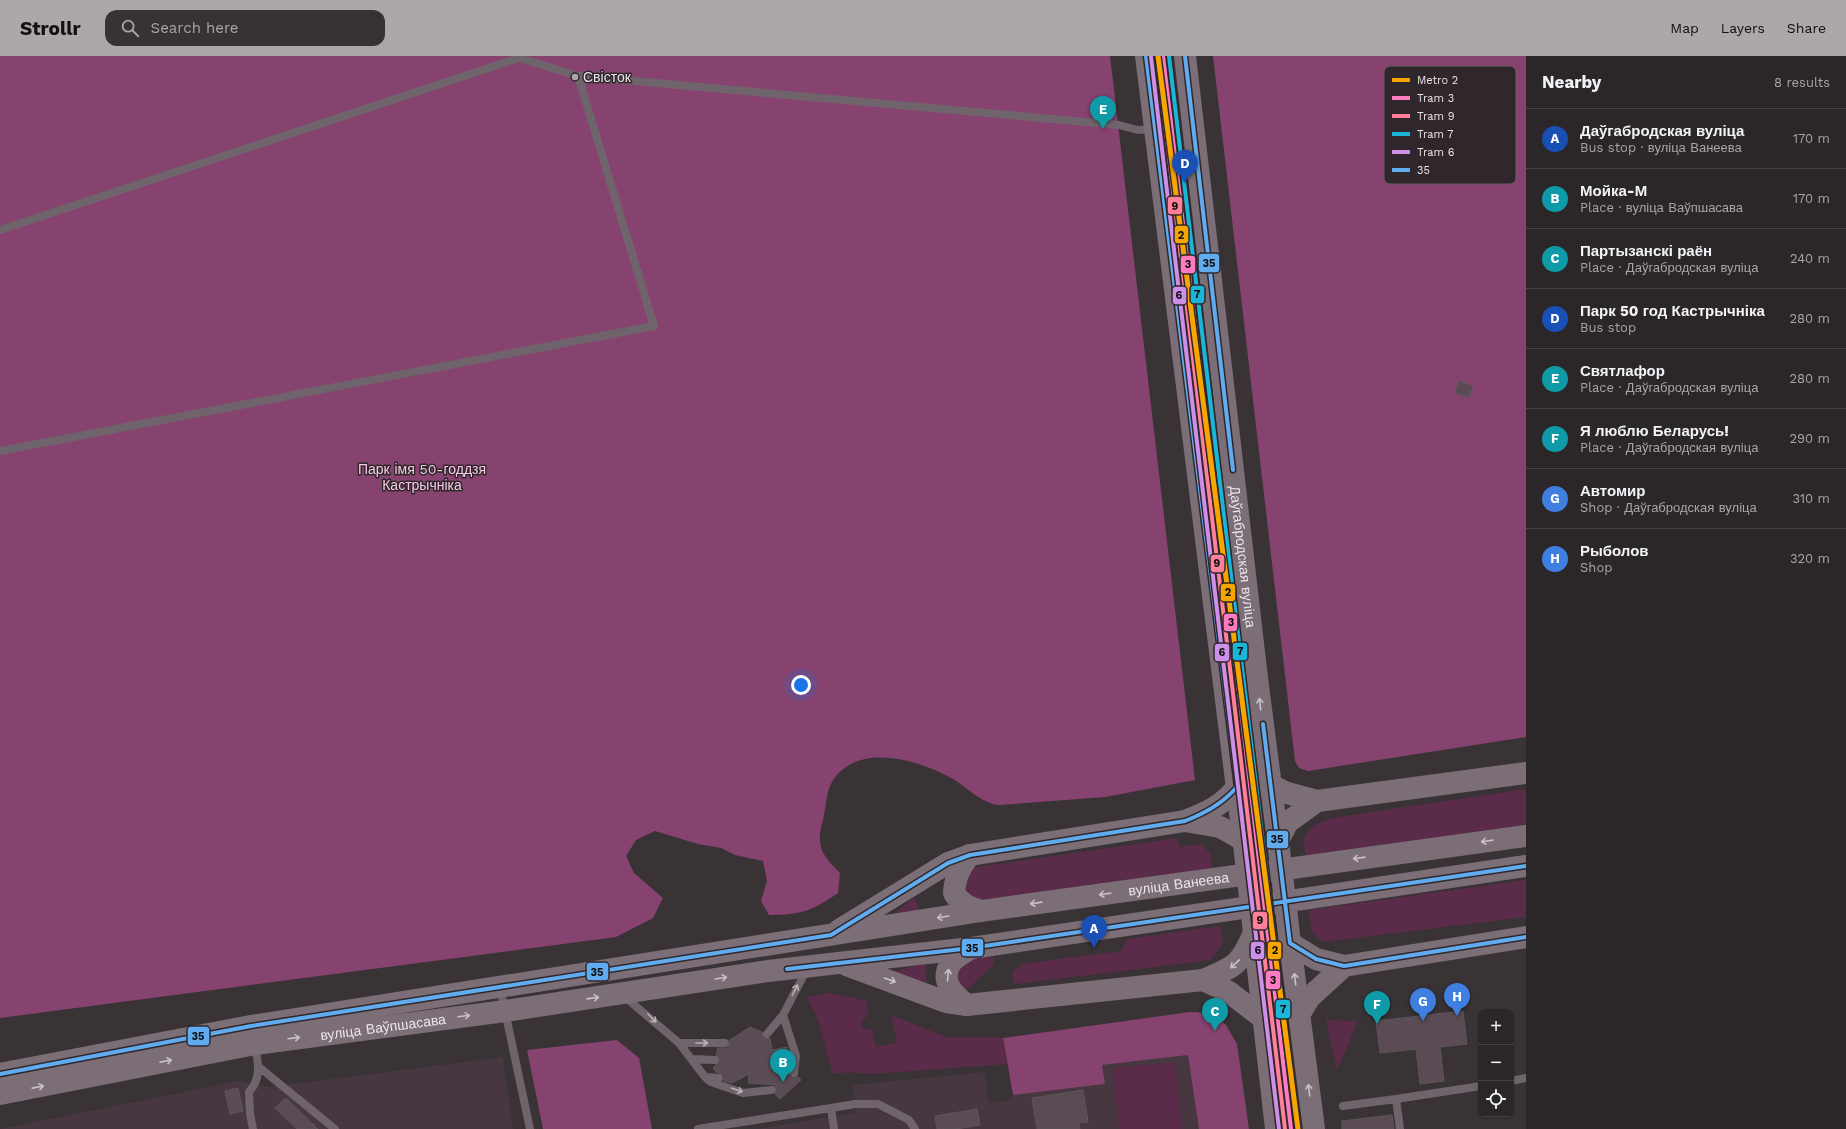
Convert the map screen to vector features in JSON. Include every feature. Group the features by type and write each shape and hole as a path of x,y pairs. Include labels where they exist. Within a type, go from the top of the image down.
{"main road":[{"path":"1146,56 1237,787 1276,1129"},
{"name":"Даўгабродская вуліца","path":"1185,56 1271,785 1314,1129"},
{"path":"1271,785 1287,793 1317,801 1526,773"},
{"path":"831,935 948,863 970,855 1186,821 1214,809 1228,799 1237,787"},
{"path":"1278,841 1288,822 1317,801"},
{"path":"1186,821 1220,827 1244,846"},
{"name":"вуліца Ванеева","path":"831,935 982,911 1526,836"},
{"path":"970,855 961,865 957,875 954,893 966,906 982,911"},
{"path":"808,966 971,948 1526,866"},
{"path":"840,963 902,984 946,1002 967,1005 1203,980 1232,968 1244,955 1254,933"},
{"name":"вуліца Ваўпшасава","path":"0,1094 253,1035 500,986 831,935"},
{"path":"1290,943 1316,959 1344,966 1526,937"},
{"path":"967,1005 955,997 948,985 946,977 951,963 971,948"},
{"name":"вуліца Ваўпшасава","path":"0,1074 253,1035 505,1011 808,966"},
{"path":"1299,1015 1310,997 1344,966"},
{"path":"1203,980 1229,992 1264,1019"}],"lane":[{"path":"0,230 519,58 578,76 1119,125 1138,130 1156,129"},
{"path":"0,451 654,326 578,76"},
{"path":"767,1034 783,1015 808,966"},
{"path":"500,986 530,1129"},
{"path":"622,994 649,1015 679,1043 705,1077 711,1082 743,1093 772,1090"},
{"path":"783,1015 796,1056 794,1073"},
{"path":"253,1035 259,1066 256,1084 250,1092 250,1114 253,1129"},
{"path":"679,1043 725,1043"},
{"path":"692,1059 715,1060"},
{"path":"259,1066 335,1129"},
{"path":"705,1077 719,1078"},
{"path":"1514,1080 1526,1078"},
{"path":"1343,1106 1478,1086"},
{"path":"1396,1099 1400,1129"},
{"path":"698,1129 855,1104 878,1104 909,1120 915,1129"},
{"path":"832,1108 834,1129"}],"shaded area":[{"path":"1526,789 1526,825 1307,859 1304,842 1308,832 1317,824 1332,818"},
{"path":"1177,838 1180,847 1202,844 1211,855 1212,870 978,903 964,895 963,880 971,868"},
{"path":"1526,880 1526,917 1322,942 1311,930 1309,910"},
{"path":"914,897 921,914 887,920"},
{"path":"1220,926 1223,943 1211,960 1015,984 1012,972 1022,964 1121,951 1127,939"},
{"path":"993,955 994,964 964,991 956,979 956,966 967,959"},
{"path":"926,963 926,986 892,972"},
{"path":"829,993 867,1001 868,1015 861,1022 862,1028 872,1030 876,1047 897,1043 891,1015 946,1037 1003,1038 1007,1064 872,1074 850,1072 833,1074 818,1020 807,997"},
{"path":"1326,1020 1358,1021 1337,1071"},
{"path":"1188,1055 1199,1129 757,1129 856,1112 852,1085 985,1072 989,1103 1005,1101 1013,1095 1105,1084 1102,1065"},
{"path":"503,1057 513,1129 0,1129 238,1081 270,1087"},
{"path":"1175,1062 1182,1129 1119,1129 1113,1068"}],"green space":[{"name":"Парк імя 50-годдзя Кастрычніка","path":"0,56 1110,56 1195,780 1105,797 1000,805 981,799 953,779 924,766 889,758 872,758 856,762 843,769 830,786 821,829 820,843 822,850 829,861 840,873 838,893 821,904 806,911 790,914 769,915 761,901 767,881 763,861 735,855 721,848 698,844 655,831 636,840 626,856 634,873 663,898 653,918 616,937 0,1018"},
{"path":"1213,56 1526,56 1526,737 1308,771 1299,768 1295,761"},
{"path":"1190,1012 1212,1013 1226,1025 1237,1044 1249,1129 1199,1129 1188,1055 1102,1065 1105,1084 1013,1095 1003,1038"},
{"path":"617,1040 639,1058 652,1129 543,1129 527,1050"}],"building":[{"path":"1459,381 1473,386 1469,398 1455,393"},
{"path":"1463,1011 1467,1044 1440,1047 1444,1081 1420,1084 1416,1049 1380,1053 1376,1021"},
{"path":"750,1027 762,1032 764,1038 770,1038 772,1050 787,1047 786,1064 789,1068 789,1075 793,1078 798,1077 801,1080 780,1099 775,1094 777,1090 775,1085 748,1083 749,1074 732,1083 724,1081 724,1075 716,1072 713,1068 720,1061 716,1055 718,1048 728,1048 730,1040"},
{"path":"238,1088 243,1111 230,1114 225,1091"},
{"path":"1083,1090 1088,1122 1079,1123 1080,1129 1037,1129 1032,1098"},
{"path":"286,1098 318,1129 297,1129 275,1108"},
{"path":"977,1109 980,1125 956,1129 937,1129 935,1116"},
{"path":"1392,1115 1394,1129 1342,1129 1342,1121"}],"metro line":[{"name":"2","path":"1158,56 1298,1129"}],"tram line":[{"name":"3","path":"1163,56 1291,1129"},
{"name":"7","path":"1169,56 1297,1128"},
{"name":"6","path":"1151,57 1279,1129"},
{"name":"9","path":"1157,57 1285,1129"}],"transit line":[{"name":"35","path":"0,1074 251,1026 831,935 948,863 970,855 1185,821 1206,811 1231,793 1237,787 1146,56"},
{"name":"35","path":"1185,56 1233,470"},
{"name":"35","path":"1263,724 1290,943 1316,959 1344,966 1526,937"},
{"name":"35","path":"787,969 971,948 1526,866"}],"place":[{"name":"Свісток","path":"575,77"},
{"name":"Святлафор","path":"1103,129"},
{"name":"Парк 50 год Кастрычніка","path":"1185,183"},
{"name":"Даўгабродская вуліца","path":"1094,948"},
{"name":"Рыболов","path":"1457,1016"},
{"name":"Автомир","path":"1423,1021"},
{"name":"Я люблю Беларусь!","path":"1377,1024"},
{"name":"Партызанскі раён","path":"1215,1031"},
{"name":"Мойка-М","path":"783,1082"}]}
